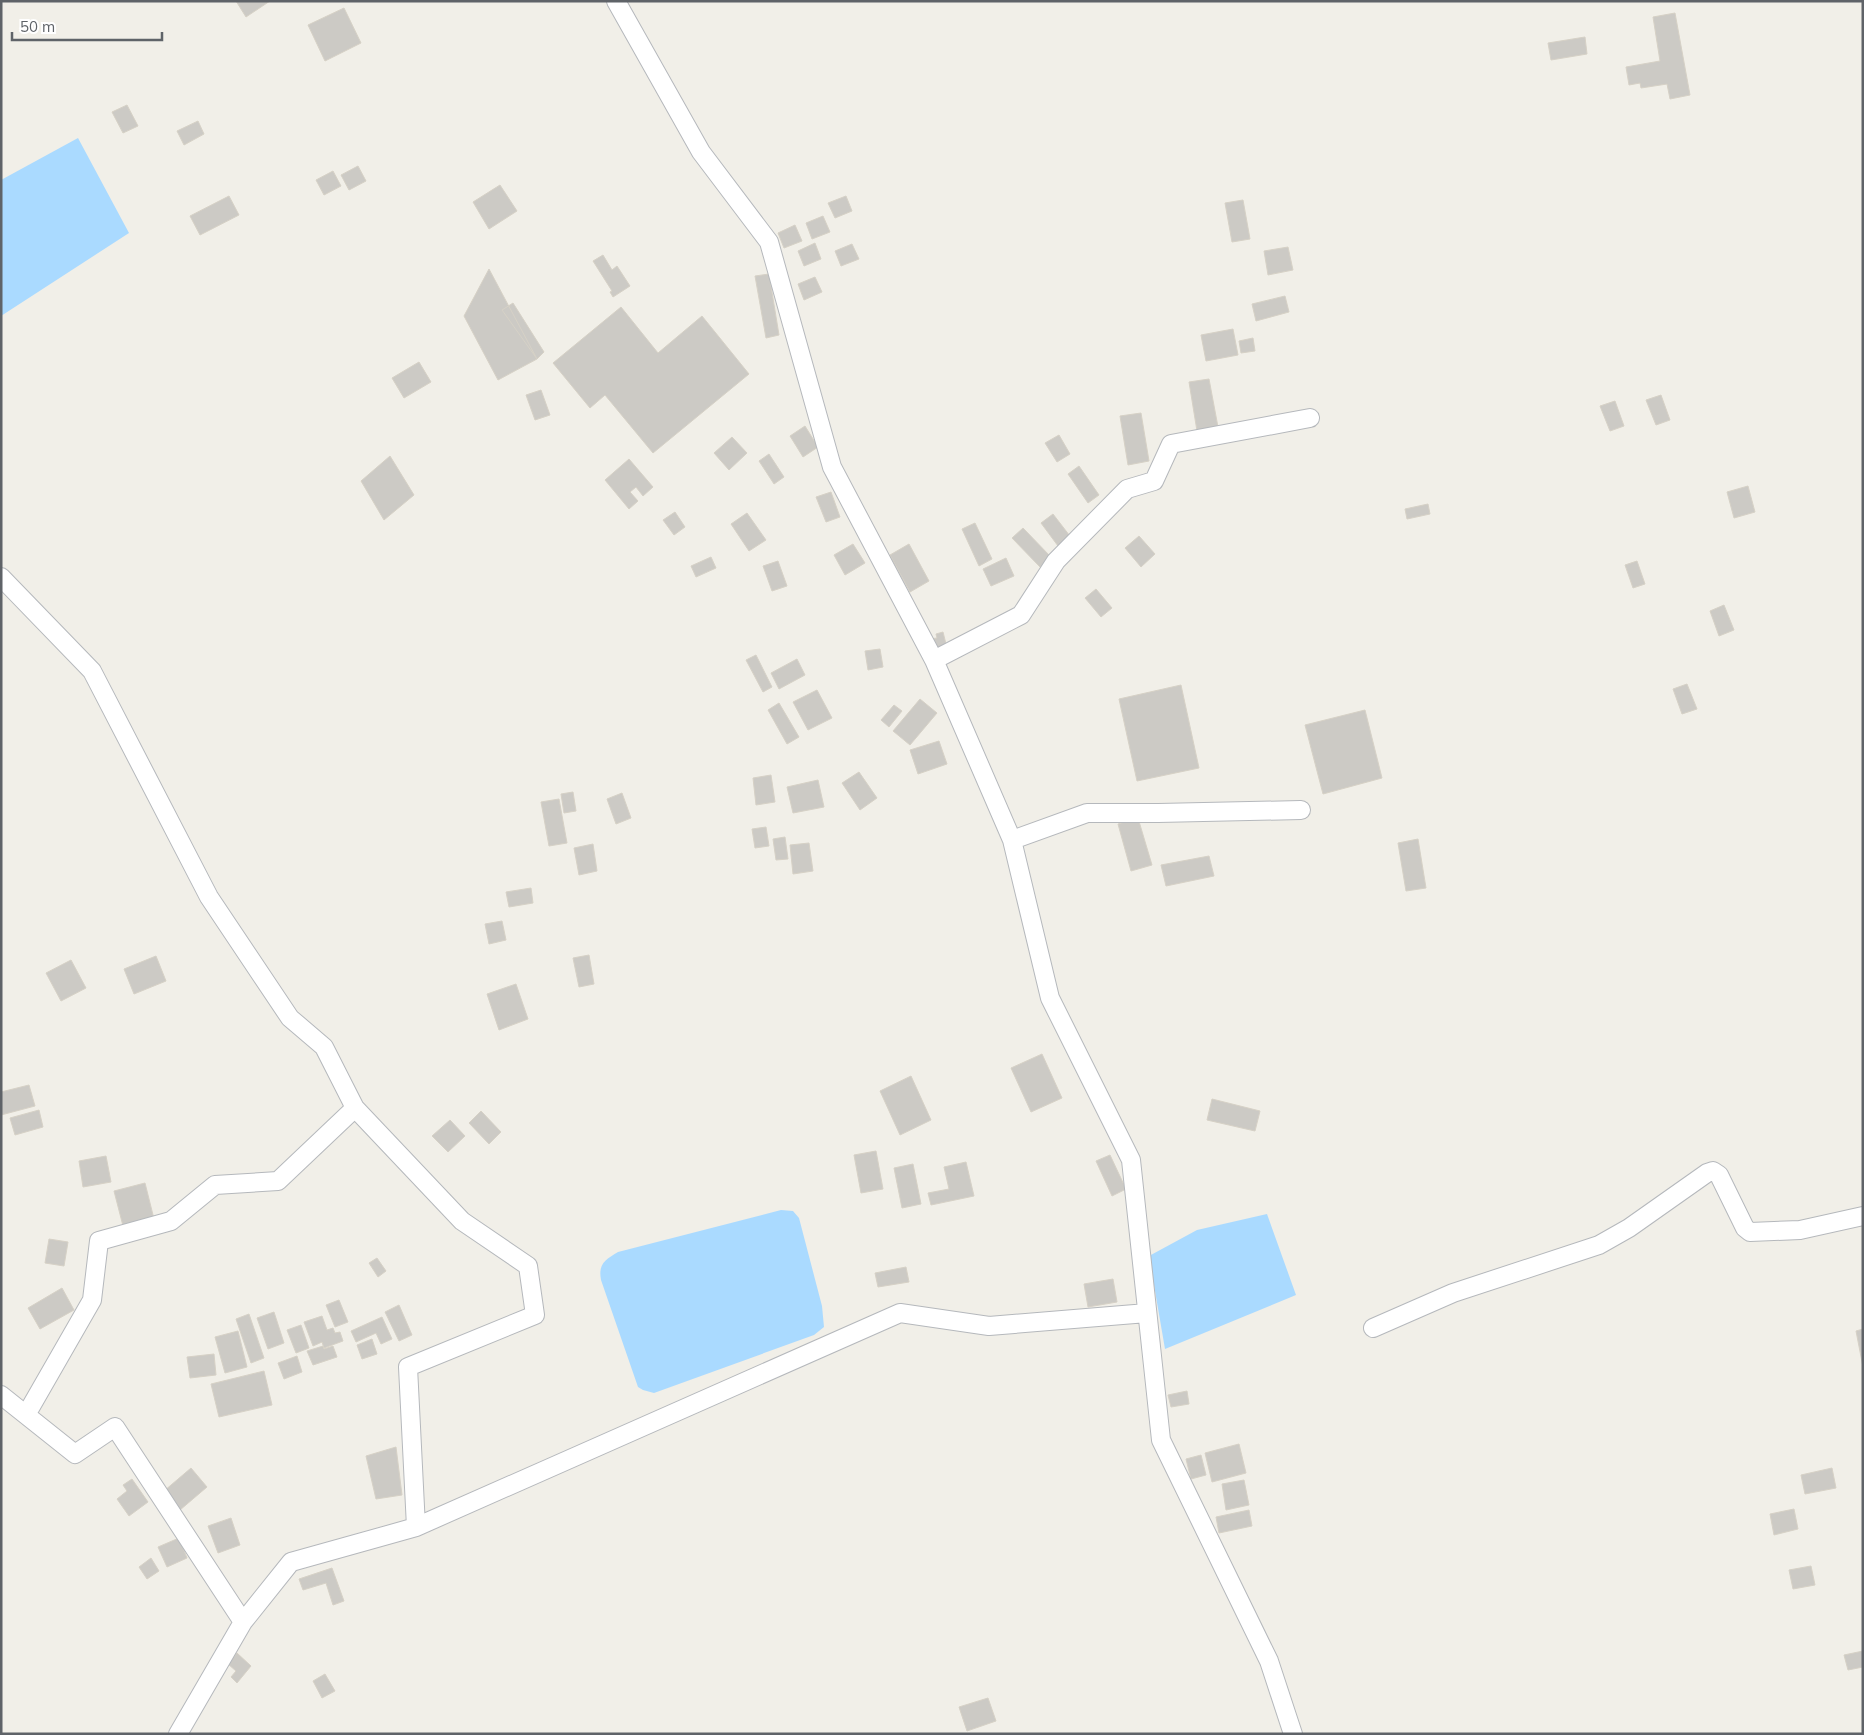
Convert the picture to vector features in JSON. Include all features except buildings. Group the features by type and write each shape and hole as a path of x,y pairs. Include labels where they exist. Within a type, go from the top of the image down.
{"street":[{"path":"616,1 701,152 769,242 832,467 934,660 1012,840 1050,998 1131,1160 1161,1440 1270,1661 1294,1734"},
{"path":"934,660 1021,614 1056,561 1127,489 1154,481 1171,444 1310,418"},
{"path":"1,577 92,671 210,897 290,1018 324,1047 354,1108 462,1221 528,1266 535,1315 408,1367 416,1527"},
{"path":"1012,840 1087,813 1158,814 1300,810"},
{"path":"26,1415 92,1300 99,1240 171,1222 214,1184 278,1181 354,1108"},
{"path":"1373,1328 1453,1293 1599,1245 1629,1228 1707,1173 1713,1171 1720,1175 1745,1228 1750,1232 1800,1230 1863,1216"},
{"path":"178,1734 243,1622 291,1562 416,1527 900,1313 989,1326 1147,1313"},
{"path":"1,1395 75,1454 115,1427 243,1622"}],"water":[{"path":"78,138 129,233 1,316 1,180"},
{"path":"781,1210 793,1211 799,1218 822,1306 824,1327 814,1335 654,1393 638,1387 601,1280 600,1275 604,1263 618,1252"},
{"path":"1267,1214 1296,1295 1165,1349 1149,1256 1197,1230"}]}
